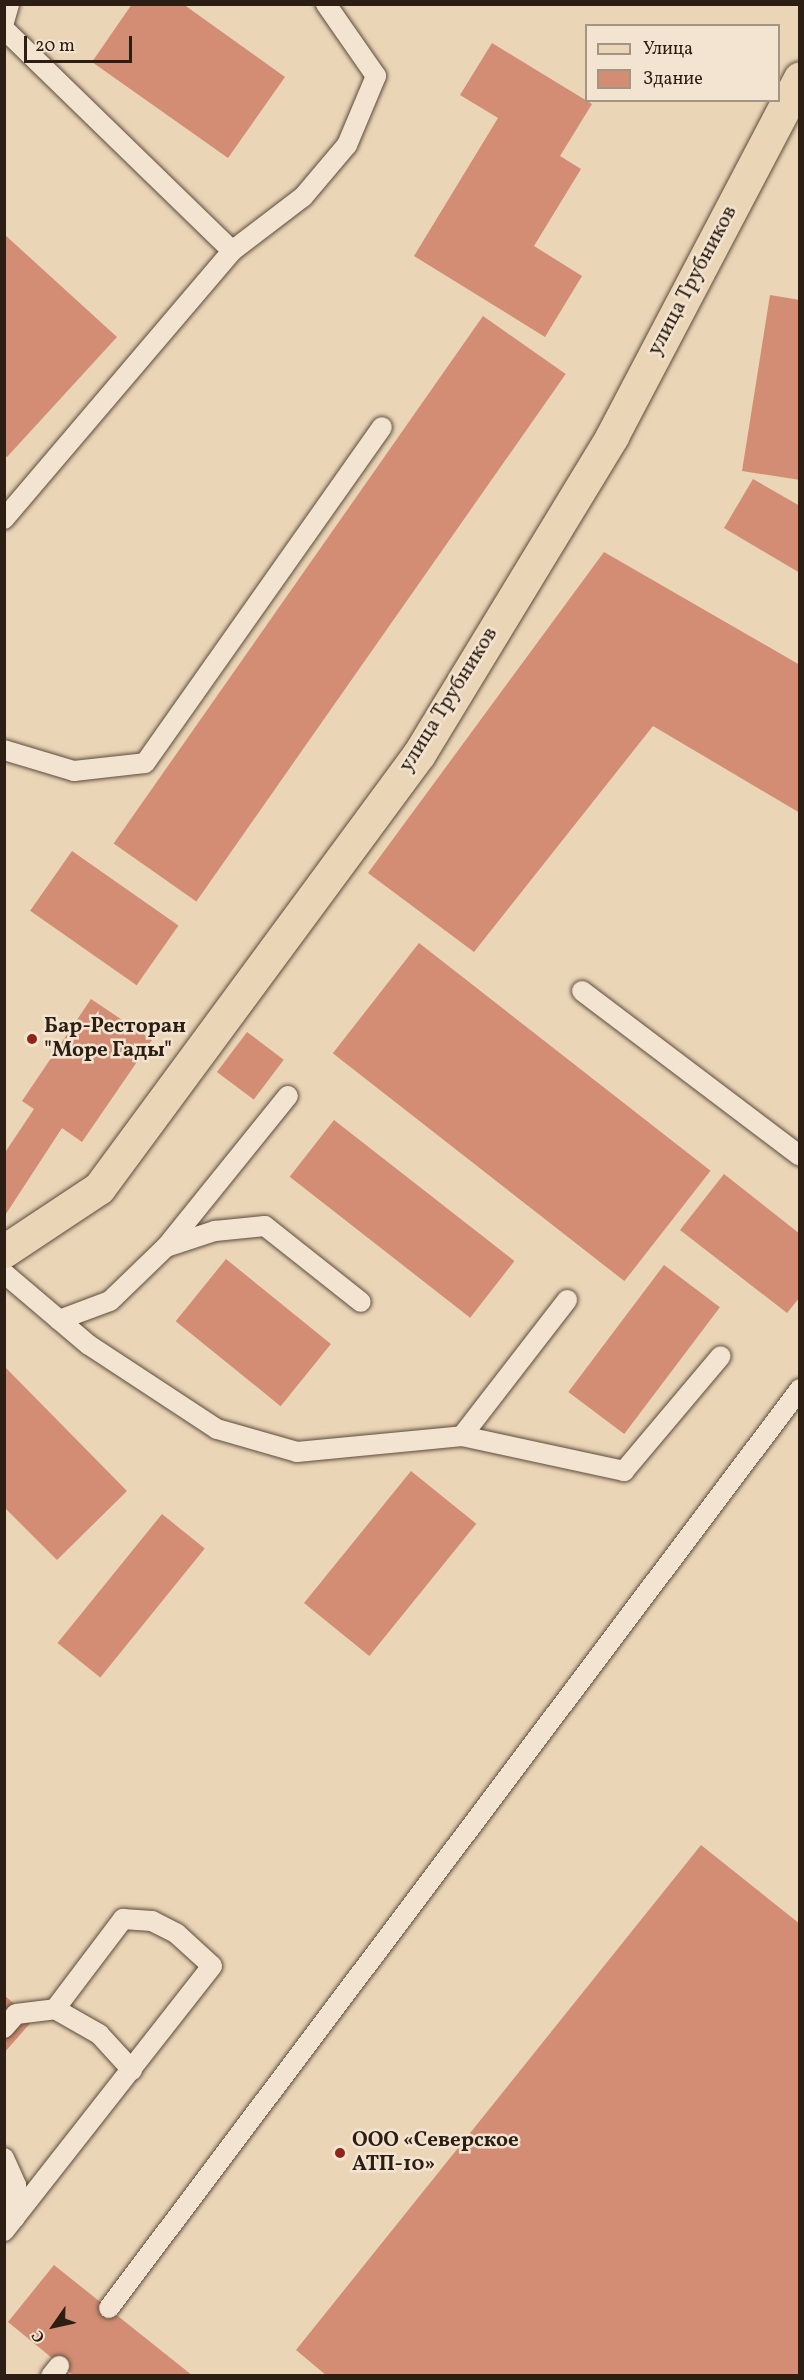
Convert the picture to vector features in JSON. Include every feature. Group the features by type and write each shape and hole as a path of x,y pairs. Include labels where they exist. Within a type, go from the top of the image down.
{"main road":[{"name":"улица Трубников","path":"4,1251 99,1188 418,754 612,436 800,78"}],"lane":[{"path":"4,22 9,4"},
{"path":"4,519 232,251 303,197 347,145 376,76 326,4"},
{"path":"4,29 232,251"},
{"path":"4,750 74,771 146,763 382,427"},
{"path":"582,992 800,1156"},
{"path":"59,1320 110,1301 166,1247 288,1096"},
{"path":"166,1247 215,1231 265,1226 361,1302"},
{"path":"4,1273 89,1345 218,1430 297,1452 462,1436 624,1471 721,1356"},
{"path":"462,1436 567,1300"},
{"path":"109,2308 800,1389"},
{"path":"10,2225 212,1966 196,1949 152,1921 123,1919 55,2008"},
{"path":"4,2028 16,2014 55,2008 99,2034 132,2070"},
{"path":"4,2158 16,2185 10,2225"}],"building":[{"path":"132,4 183,4 285,77 228,158 92,62"},
{"path":"492,43 585,100 585,102 592,104 560,156 581,169 534,246 582,276 545,337 414,256 498,118 460,95"},
{"path":"4,234 117,337 7,457 4,455"},
{"path":"770,295 800,300 800,480 742,471"},
{"path":"483,316 566,374 196,901 114,844"},
{"path":"753,479 800,506 800,573 724,528"},
{"path":"604,552 800,665 800,813 653,726 474,952 368,873"},
{"path":"72,851 178,926 137,985 30,911"},
{"path":"419,943 711,1171 624,1281 333,1053"},
{"path":"91,999 152,1040 82,1142 62,1128 4,1217 4,1154 34,1109 22,1101"},
{"path":"247,1032 284,1060 254,1100 217,1072"},
{"path":"334,1120 514,1261 470,1318 290,1177"},
{"path":"724,1174 800,1234 800,1297 787,1313 680,1230"},
{"path":"226,1259 331,1344 281,1406 176,1321"},
{"path":"664,1265 720,1307 624,1434 568,1392"},
{"path":"4,1366 127,1491 57,1560 4,1507"},
{"path":"411,1471 476,1524 369,1656 304,1603"},
{"path":"162,1514 205,1549 100,1678 58,1643"},
{"path":"701,1845 800,1924 800,2376 327,2376 296,2350"},
{"path":"4,1995 33,2020 4,2053"},
{"path":"54,2265 193,2376 74,2376 8,2322"}],"place":[{"name":"Бар-Ресторан \"Море Гады\"","path":"32,1039"},
{"name":"ООО «Северское АТП-10»","path":"340,2153"}]}
